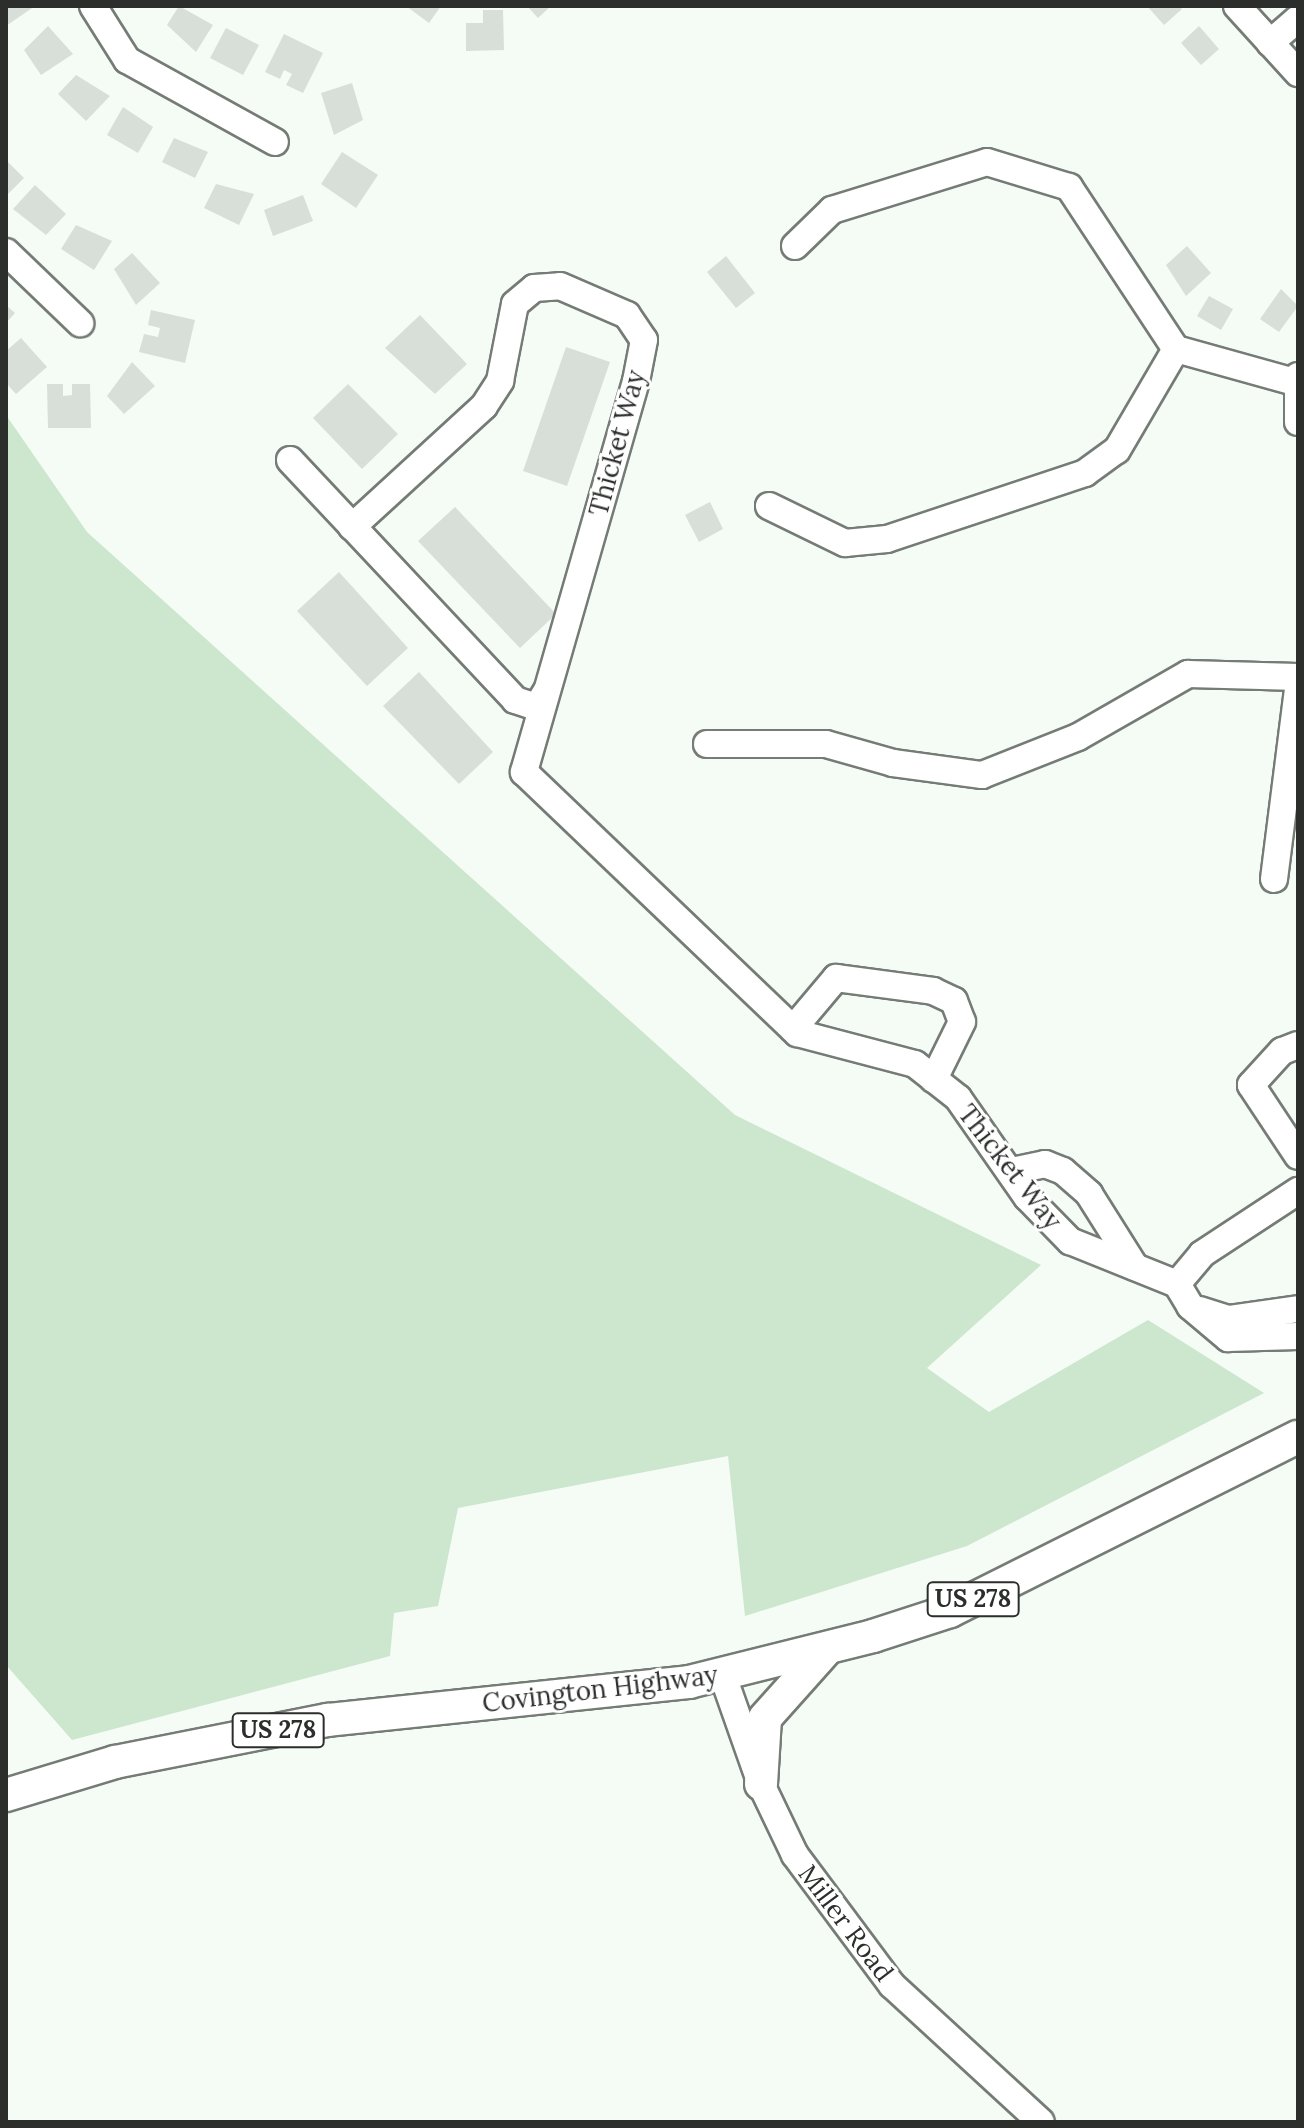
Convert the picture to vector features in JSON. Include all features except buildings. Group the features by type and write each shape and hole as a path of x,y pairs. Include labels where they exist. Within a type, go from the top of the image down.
{"main road":[{"name":"Covington Highway","path":"6,1795 115,1762 328,1720 723,1676 829,1647 950,1611 1298,1437"},
{"path":"761,1784 772,1703 829,1647"}],"street":[{"path":"93,6 127,60 275,142"},
{"path":"1237,6 1298,73"},
{"path":"1270,43 1298,19"},
{"path":"795,246 832,210 987,162 1069,187 1176,349 1296,379 1298,422"},
{"path":"6,252 80,323"},
{"name":"Thicket Way","path":"352,527 484,406 500,381 515,304 534,288 560,286 627,315 644,340 636,381 524,772 793,1029 915,1064 958,1098 1012,1171 1070,1241 1135,1267 1228,1319 1298,1309"},
{"path":"769,506 845,543 902,534 1085,473 1117,450 1176,349"},
{"path":"290,460 515,700 537,707 546,692"},
{"path":"707,744 826,744 893,763 982,775 1078,737 1188,674 1298,677"},
{"path":"1274,879 1298,690"},
{"path":"793,1029 836,978 933,991 954,1001 962,1022 934,1079"},
{"path":"1298,1045 1282,1051 1251,1085 1298,1156"},
{"path":"1012,1171 1045,1164 1063,1171 1089,1194 1135,1267"},
{"path":"1184,1295 1215,1245 1298,1191"},
{"name":"Thicket Way","path":"1184,1295 1228,1338 1298,1336"},
{"name":"Miller Road","path":"723,1676 761,1784 795,1855 892,1985 1041,2122"}],"green space":[{"path":"6,415 87,532 735,1115 1041,1265 927,1368 989,1412 1148,1320 1264,1393 967,1546 745,1616 728,1456 458,1508 438,1606 394,1613 390,1656 72,1740 6,1665"}]}
